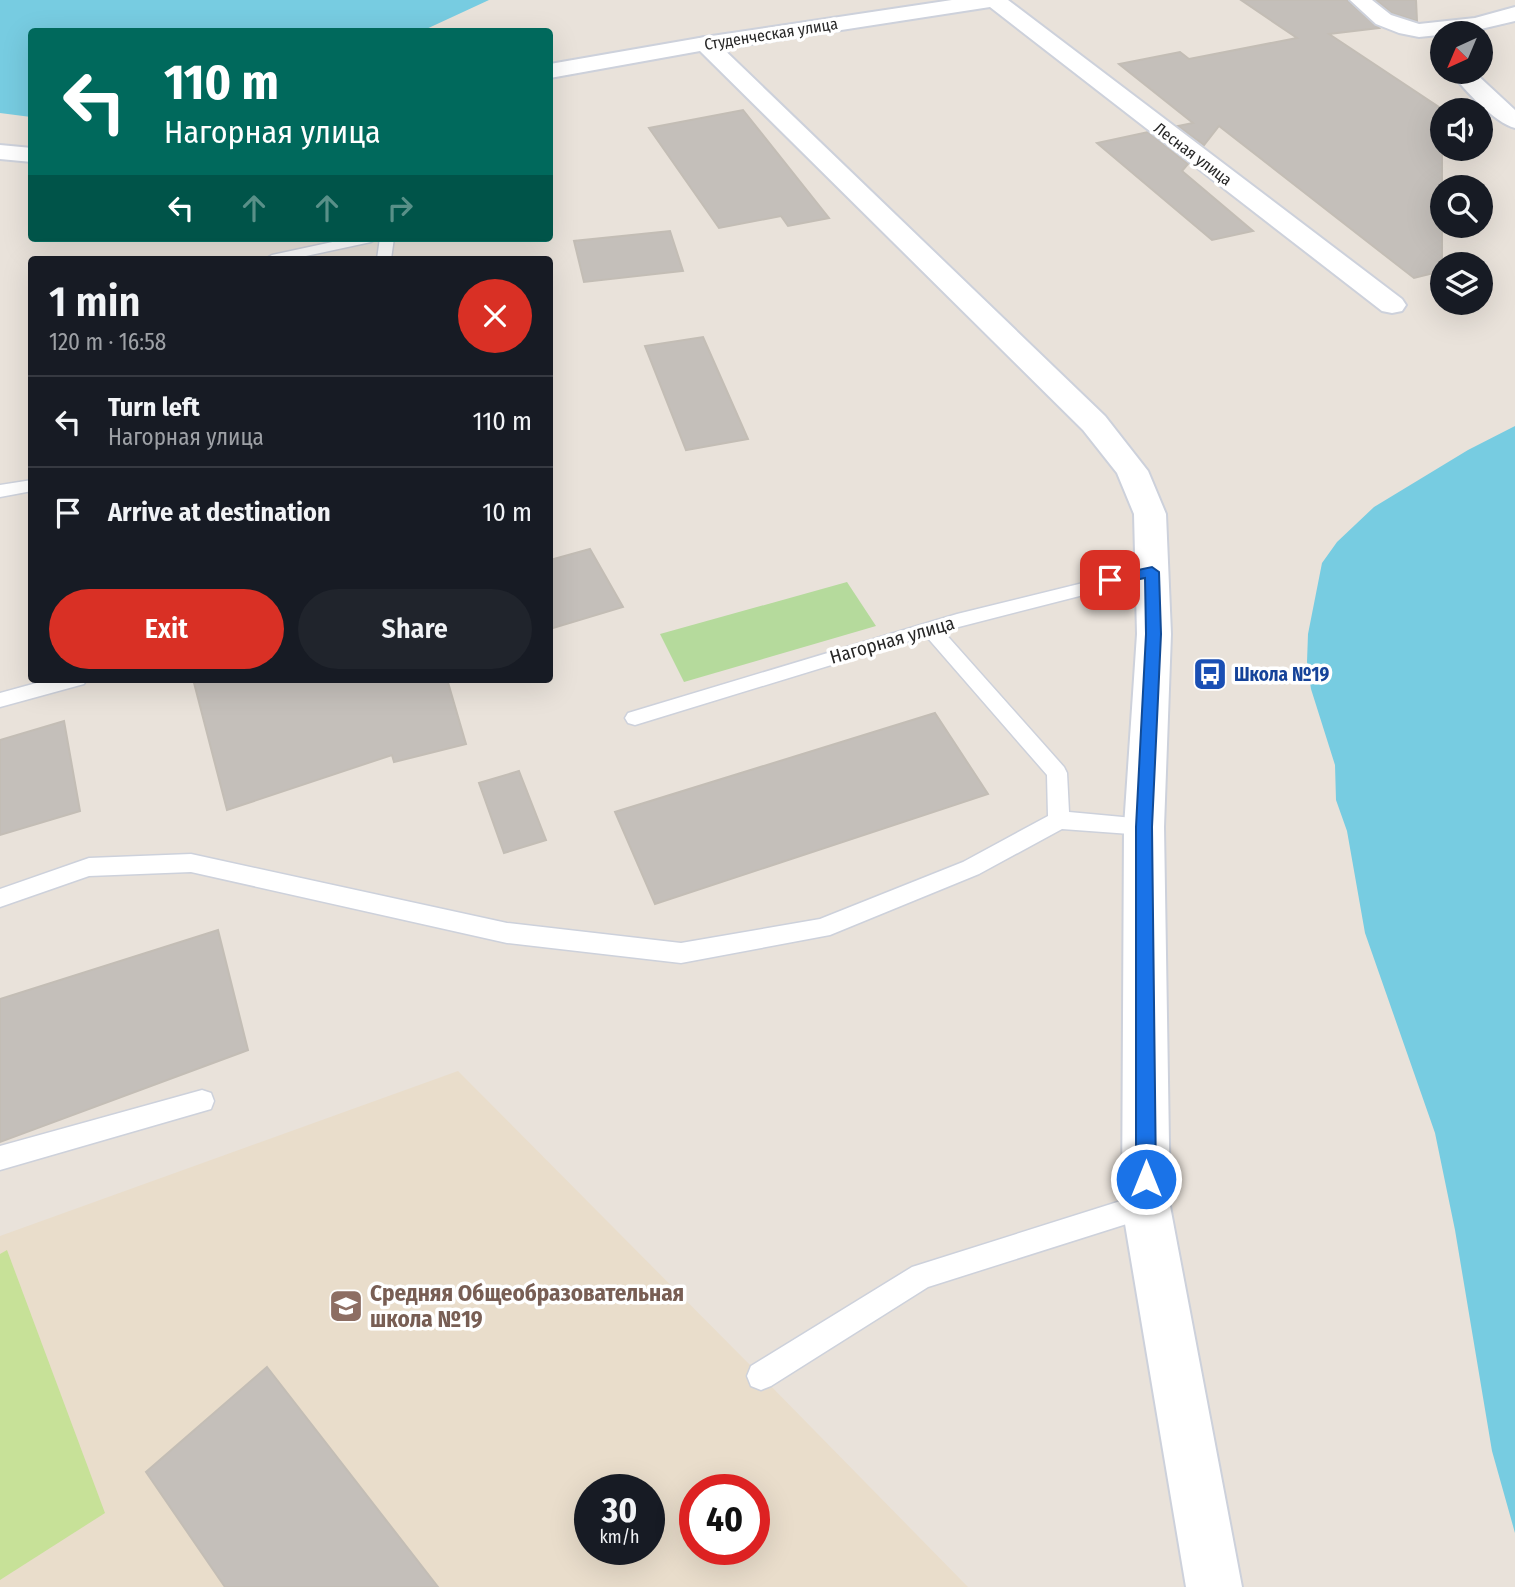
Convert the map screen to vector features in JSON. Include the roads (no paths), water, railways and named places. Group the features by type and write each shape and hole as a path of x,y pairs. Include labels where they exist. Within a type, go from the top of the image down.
{"street":[{"name":"Студенческая улица","path":"553,70 705,44 994,0"},
{"name":"Лесная улица","path":"994,0 1392,305"},
{"path":"1360,0 1373,13 1389,23 1430,37"},
{"path":"705,44 1094,423 1132,471 1150,514 1154,634 1144,827 1146,1206 1214,1587"},
{"path":"1474,84 1515,121"},
{"path":"0,152 28,155"}],"lane":[{"path":"286,256 352,242"},
{"path":"0,491 28,486"},
{"name":"Нагорная улица","path":"635,718 930,628 1089,585 1152,572"},
{"path":"930,628 1057,773 1059,820"},
{"path":"0,700 62,683"},
{"path":"0,898 89,867 191,863 507,933 681,953 822,928 971,868 1059,820 1144,827"},
{"path":"0,1158 202,1101"},
{"path":"761,1376 921,1276 1146,1206"}],"water":[{"path":"0,0 489,0 428,28 28,28 28,117 0,113"},
{"path":"1515,426 1515,1533 1492,1451 1455,1230 1435,1133 1365,933 1347,831 1336,800 1335,765 1311,689 1307,662 1308,634 1322,563 1337,542 1374,507 1468,450"}],"place":[{"name":"Школа №19","path":"1210,674"},
{"name":"Средняя Общеобразовательная школа №19","path":"346,1306"}]}
